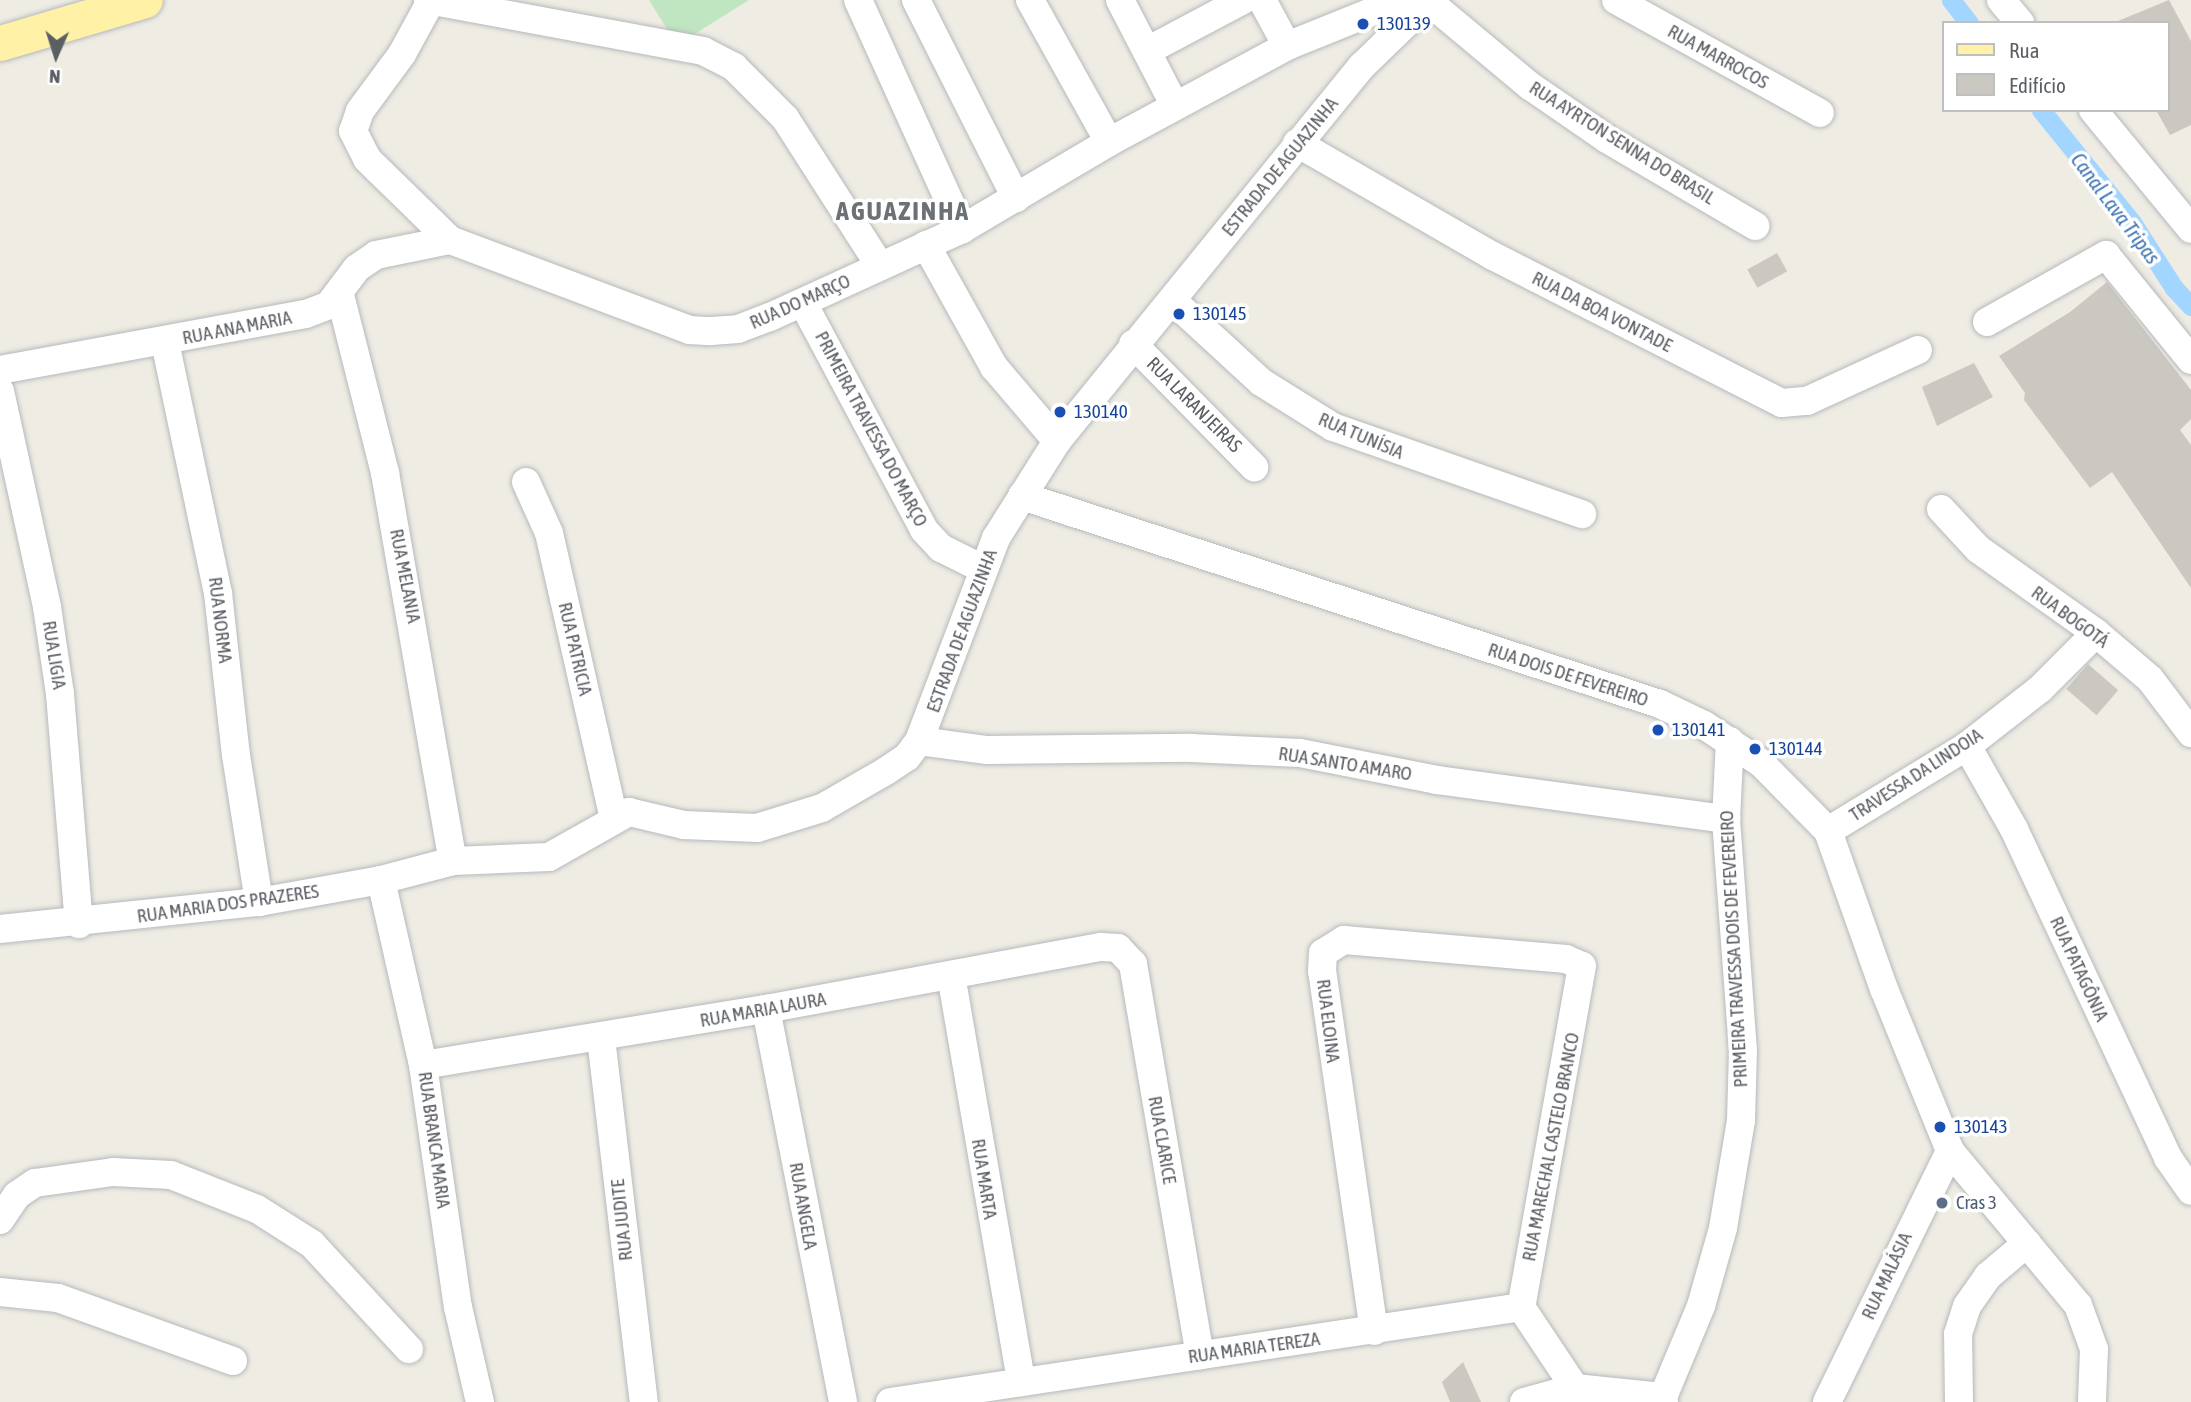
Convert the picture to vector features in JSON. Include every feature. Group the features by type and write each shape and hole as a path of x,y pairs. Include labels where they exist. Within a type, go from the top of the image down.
{"main road":[{"path":"0,43 145,0"}],"street":[{"path":"429,0 703,51 734,67 785,118 880,266"},
{"name":"RUA DO MARÇO","path":"429,0 402,54 360,111 353,131 368,159 450,240 689,330 738,329 803,303 962,229 1108,142 1287,46 1414,4"},
{"path":"858,0 962,229"},
{"path":"916,0 1016,198"},
{"path":"1030,0 1108,142"},
{"path":"1120,0 1175,106"},
{"path":"1147,51 1243,0"},
{"path":"1262,0 1287,46"},
{"name":"RUA MARROCOS","path":"1616,0 1819,113"},
{"path":"2001,0 2018,21"},
{"name":"ESTRADA DE AGUAZINHA","path":"453,861 549,857 614,819 645,813 684,825 757,828 811,812 861,788 907,757 919,741 983,569 1022,496 1056,441 1133,344 1172,301 1297,143 1414,4"},
{"name":"RUA AYRTON SENNA DO BRASIL","path":"1414,4 1607,139 1755,226"},
{"path":"2095,112 2191,229"},
{"name":"RUA DA BOA VONTADE","path":"1297,143 1490,255 1782,402 1807,401 1918,350"},
{"name":"RUA ANA MARIA","path":"0,370 165,342 306,314 340,295 357,268 376,255 450,240"},
{"path":"926,245 994,367 1056,441"},
{"path":"1987,322 2106,255 2191,360"},
{"name":"RUA MELANIA","path":"340,295 386,472 453,861"},
{"name":"RUA TUNÍSIA","path":"1172,301 1261,382 1333,427 1583,514"},
{"name":"PRIMEIRA TRAVESSA DO MARÇO","path":"803,303 924,530 941,548 983,569"},
{"name":"RUA NORMA","path":"165,342 216,580 259,902"},
{"name":"RUA LARANJEIRAS","path":"1133,344 1254,467"},
{"name":"RUA LIGIA","path":"0,391 47,607 60,694 79,924"},
{"name":"RUA PATRICIA","path":"526,482 549,533 614,819"},
{"name":"RUA DOIS DE FEVEREIRO","path":"1022,496 1660,704 1730,741 1779,779 1828,831 1884,989 1950,1151 2078,1305 2088,1327 2095,1371 2092,1402"},
{"name":"RUA BOGOTÁ","path":"1941,509 1978,549 2096,633 2150,679 2191,733"},
{"name":"TRAVESSA DA LINDOIA","path":"1828,831 1967,746 2040,689 2096,633"},
{"name":"RUA SANTO AMARO","path":"919,741 987,750 1191,748 1300,753 1437,780 1726,818"},
{"name":"PRIMEIRA TRAVESSA DOIS DE FEVEREIRO","path":"1663,1399 1697,1316 1724,1228 1741,1121 1743,1051 1726,818 1730,741"},
{"name":"RUA PATAGÔNIA","path":"1967,746 2014,829 2168,1158 2191,1191"},
{"name":"RUA MARIA DOS PRAZERES","path":"0,929 79,924 259,902 381,880 453,861"},
{"name":"RUA BRANCA MARIA","path":"381,880 423,1065 458,1307 480,1402"},
{"name":"RUA ELOINA","path":"1374,1331 1326,1017 1323,953 1344,940 1566,959 1582,966 1582,987"},
{"name":"RUA MARIA LAURA","path":"423,1065 601,1038 1101,947"},
{"name":"RUA CLARICE","path":"1101,947 1118,948 1133,964 1200,1355"},
{"name":"RUA MARTA","path":"951,975 1021,1382"},
{"name":"RUA MARECHAL CASTELO BRANCO","path":"1521,1307 1582,987"},
{"name":"RUA ANGELA","path":"766,1009 843,1402"},
{"name":"RUA JUDITE","path":"601,1038 644,1402"},
{"name":"RUA MALÁSIA","path":"1827,1402 1950,1151"},
{"path":"0,1220 17,1195 35,1183 113,1172 172,1175 257,1209 312,1244 409,1349"},
{"path":"1959,1402 1958,1334 1967,1306 1988,1276 2027,1243"},
{"path":"0,1292 58,1298 233,1362"},
{"path":"1521,1307 1575,1388"},
{"name":"RUA MARIA TEREZA","path":"890,1402 941,1398 1021,1382 1521,1307"},
{"path":"1524,1402 1575,1388 1663,1399"}],"green space":[{"path":"649,0 749,0 677,45"}],"building":[{"path":"2169,0 2191,41 2191,125 2170,135 2157,112 2170,112 2170,21 2118,21"},
{"path":"1777,253 1787,271 1757,288 1747,269"},
{"path":"2107,282 2191,390 2191,419 2180,430 2191,445 2191,588 2112,472 2090,488 2024,400 2025,393 1999,356 2070,312"},
{"path":"1974,363 1993,397 1937,426 1922,387"},
{"path":"2088,664 2118,690 2097,715 2066,689"},
{"path":"1463,1362 1481,1402 1450,1402 1442,1382"}],"waterway":[{"name":"Canal Lava Tripas","path":"1951,0 1967,21"},
{"name":"Canal Lava Tripas","path":"2043,112 2131,221 2174,288 2191,306"}],"place":[{"name":"130139","path":"1363,24"},
{"name":"130145","path":"1179,314"},
{"name":"130140","path":"1060,412"},
{"name":"130141","path":"1658,730"},
{"name":"130144","path":"1755,749"},
{"name":"130143","path":"1940,1127"},
{"name":"Cras 3","path":"1942,1203"}],"district":[{"name":"AGUAZINHA","path":"903,212"}]}
